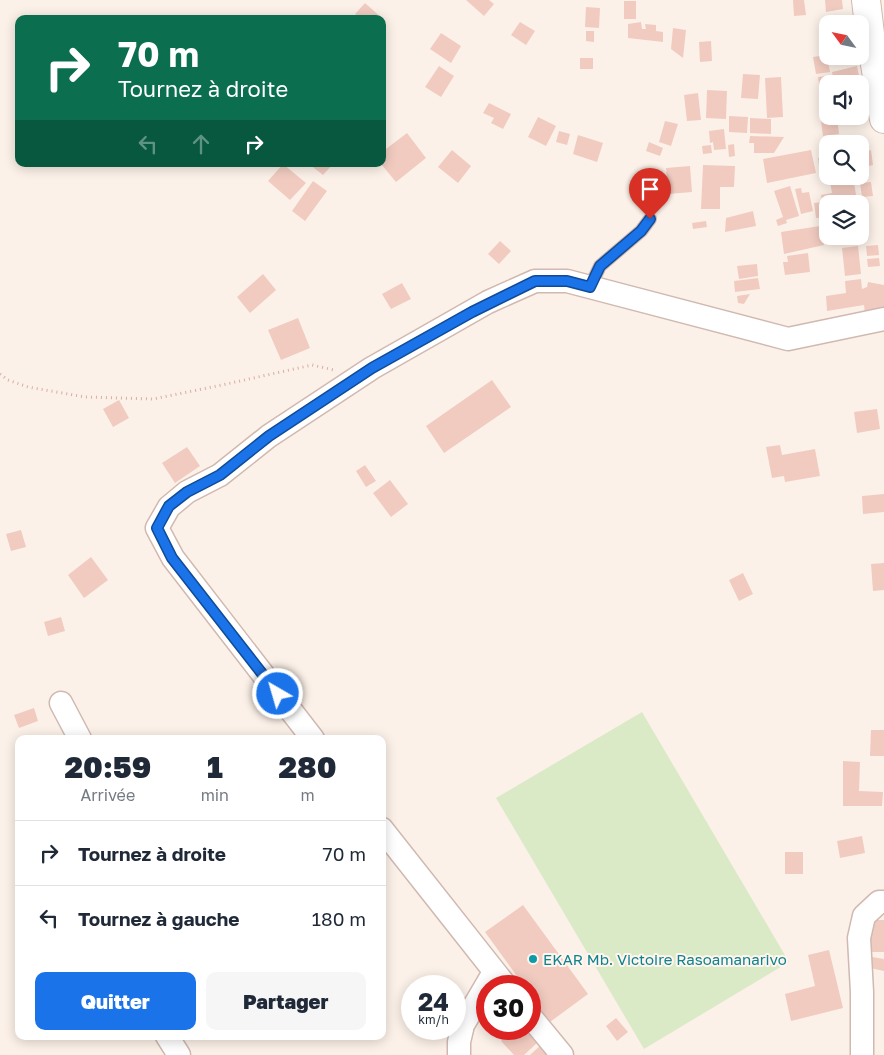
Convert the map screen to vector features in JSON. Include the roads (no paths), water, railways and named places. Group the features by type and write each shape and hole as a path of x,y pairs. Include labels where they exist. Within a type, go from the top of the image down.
{"main road":[{"path":"866,0 884,119"}],"street":[{"path":"310,735 172,558 157,528 169,506 187,492 220,475 269,436 372,368 488,302 535,281 567,281 788,339 884,319"},
{"path":"62,702 78,735"},
{"path":"386,833 497,975"},
{"path":"862,1055 862,992 859,938 864,916 879,902 884,902"},
{"path":"459,1055 458,1042 463,1025 476,1009"},
{"path":"541,1029 562,1055"},
{"path":"170,1040 179,1055"}],"lane":[{"path":"590,287 600,266 641,231 650,219"}],"place":[{"name":"EKAR Mb. Victoire Rasoamanarivo","path":"533,959"}]}
